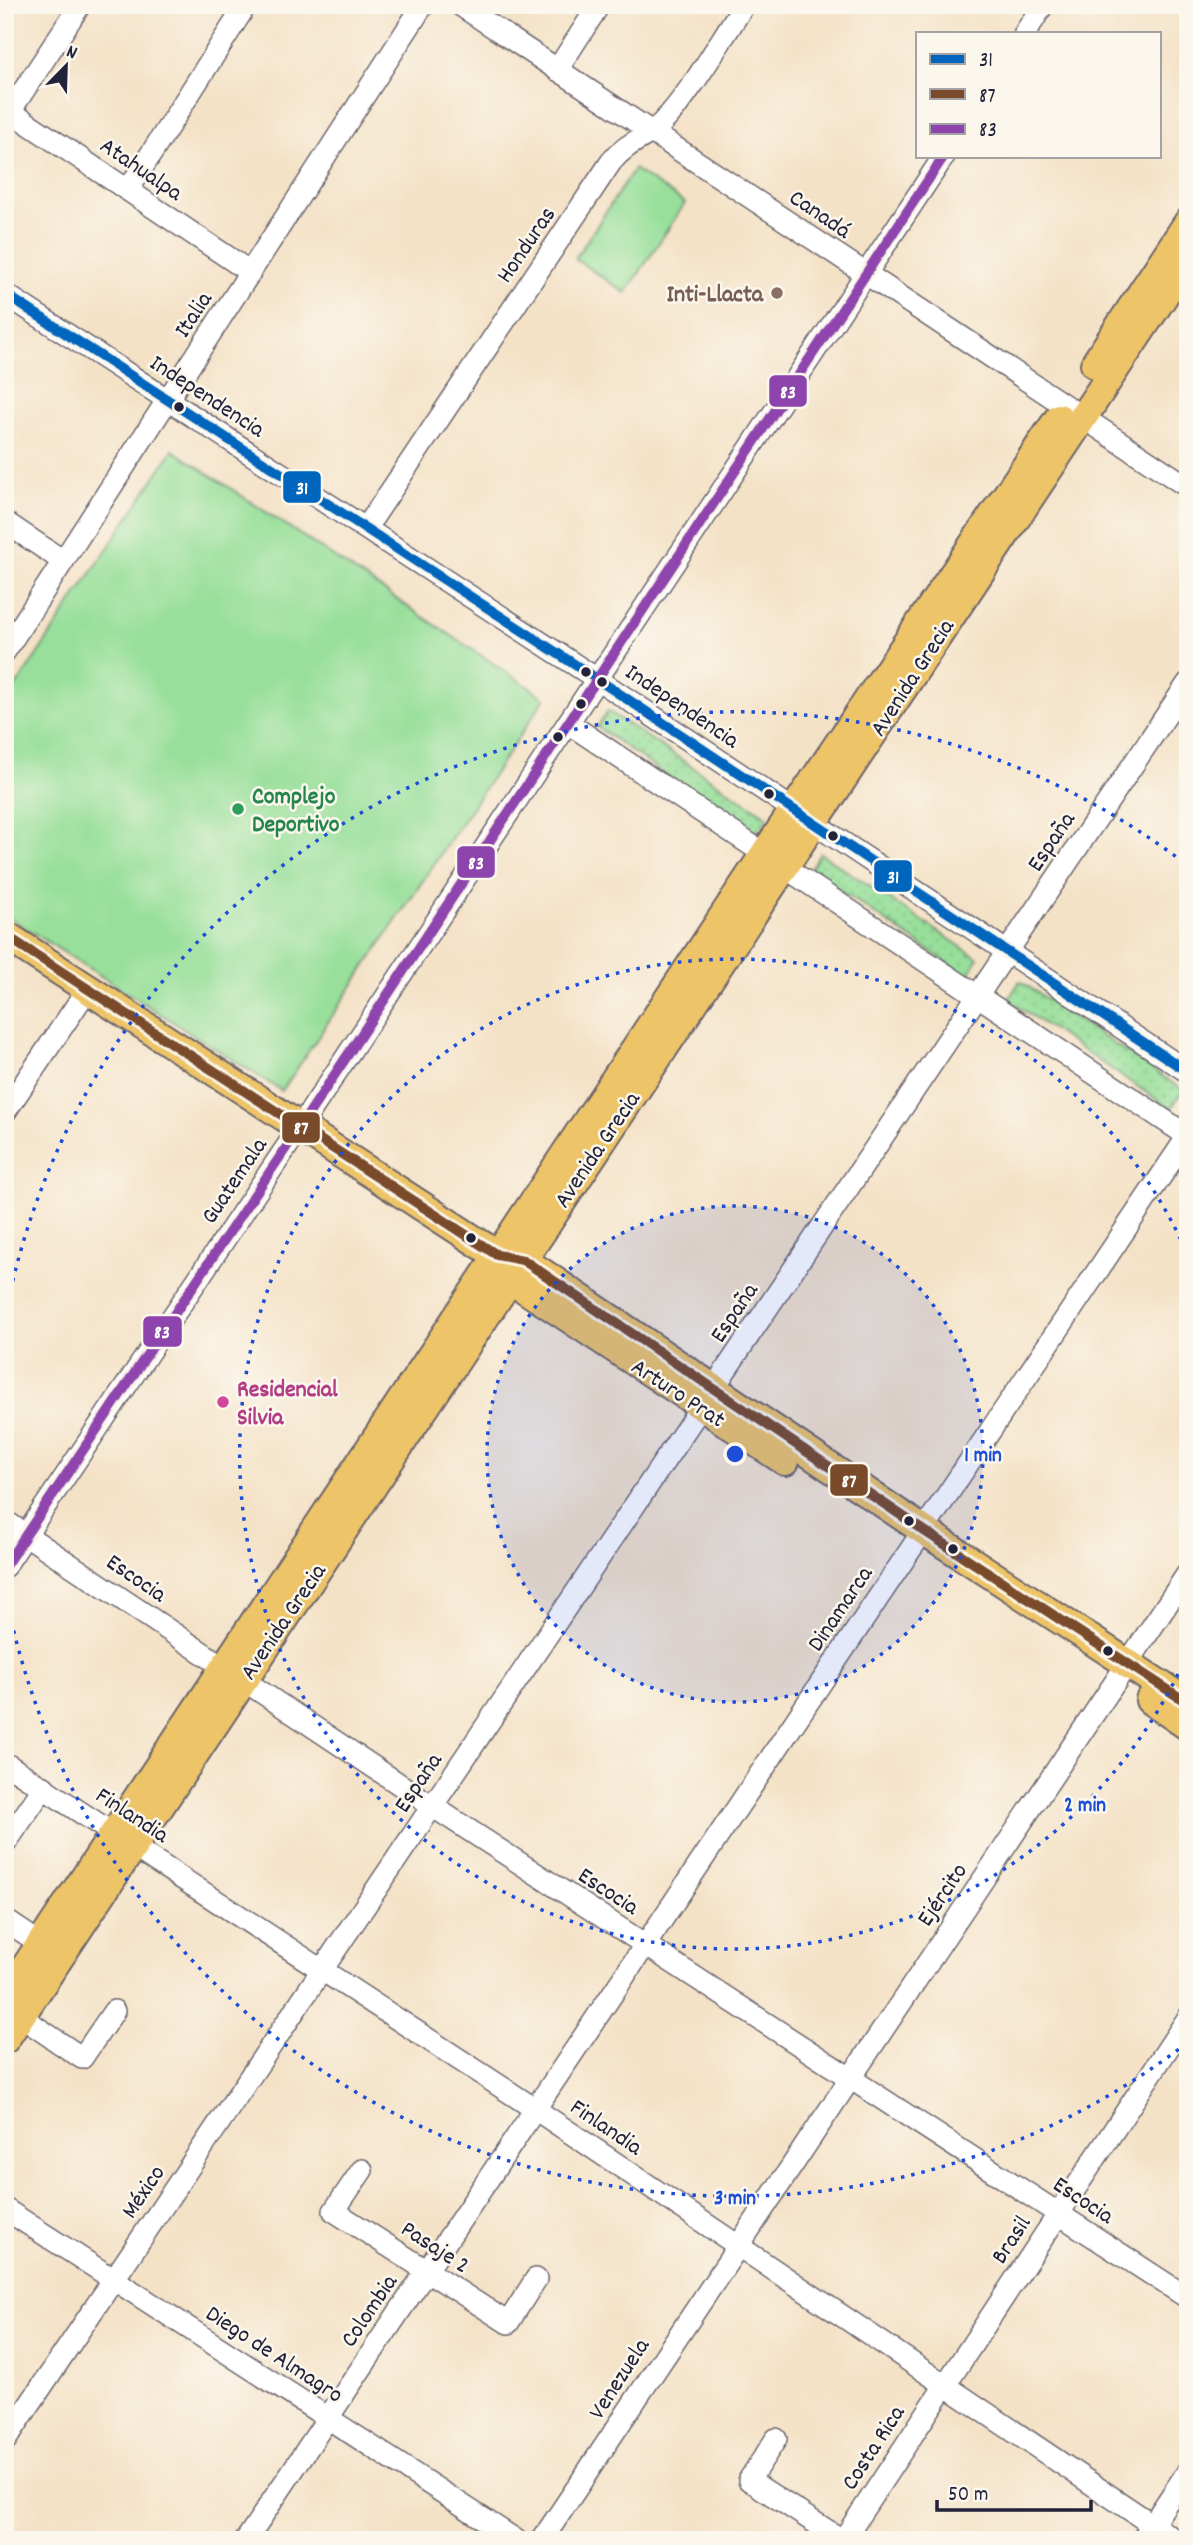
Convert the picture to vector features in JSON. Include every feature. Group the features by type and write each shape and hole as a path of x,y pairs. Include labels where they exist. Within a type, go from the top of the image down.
{"main road":[{"name":"Avenida Grecia","path":"10,2018 234,1673 510,1265 773,862 1075,411 1188,223"},
{"name":"Avenida Grecia","path":"1075,411 1188,260"},
{"name":"Arturo Prat","path":"5,935 510,1265 1122,1671 1188,1726"},
{"name":"Arturo Prat","path":"1122,1671 1188,1703"},
{"name":"Avenida Grecia","path":"10,2018 41,1944 124,1839"}],"street":[{"path":"7,113 80,5"},
{"path":"128,190 246,5"},
{"name":"Italia","path":"5,651 423,5"},
{"name":"Canadá","path":"460,5 1188,487"},
{"path":"557,70 599,5"},
{"path":"1026,32 1043,5"},
{"name":"Honduras","path":"366,528 611,162 628,144 652,131 671,112 743,6"},
{"name":"Atahualpa","path":"7,113 250,272"},
{"name":"Guatemala","path":"5,1566 300,1127 943,158"},
{"name":"Independencia","path":"5,294 597,679 1188,1072"},
{"path":"5,522 63,561"},
{"name":"España","path":"323,1970 1188,683"},
{"path":"568,723 1188,1136"},
{"path":"5,1112 87,990"},
{"name":"Dinamarca","path":"534,2109 1188,1136"},
{"name":"Escocia","path":"5,1521 432,1806 1188,2298"},
{"name":"Ejército","path":"737,2245 1188,1573"},
{"name":"Finlandia","path":"5,1763 534,2109 946,2384 1147,2532 1174,2540"},
{"path":"5,1844 44,1787"},
{"path":"5,1920 41,1944"},
{"name":"México","path":"5,2441 323,1970"},
{"path":"10,2018 82,2058 114,2011"},
{"name":"Brasil","path":"946,2384 1188,2018"},
{"name":"Colombia","path":"246,2540 534,2109"},
{"name":"Pasaje 2","path":"362,2170 334,2211 508,2323 536,2279"},
{"name":"Diego de Almagro","path":"5,2209 516,2540"},
{"name":"Venezuela","path":"542,2540 737,2245"},
{"name":"Costa Rica","path":"842,2540 946,2384"},
{"path":"776,2439 749,2480 842,2540"},
{"path":"1147,2532 1188,2471"}],"green space":[{"path":"634,169 685,203 626,293 575,259"},
{"name":"Complejo Deportivo","path":"173,450 545,698 282,1091 5,915 5,703"},
{"path":"608,711 768,817 753,836 597,727"},
{"path":"820,853 978,958 968,977 810,870"},
{"path":"1020,981 1183,1090 1171,1109 1008,1000"}],"transit line":[{"name":"83","path":"5,1566 300,1127 943,158"},
{"name":"31","path":"5,294 597,679 1188,1072"},
{"name":"87","path":"5,935 497,1255 523,1260 923,1530 1188,1703"}],"place":[{"name":"Inti-Llacta","path":"777,293"},
{"name":"Complejo Deportivo","path":"238,809"},
{"name":"Residencial Silvia","path":"223,1402"}]}
